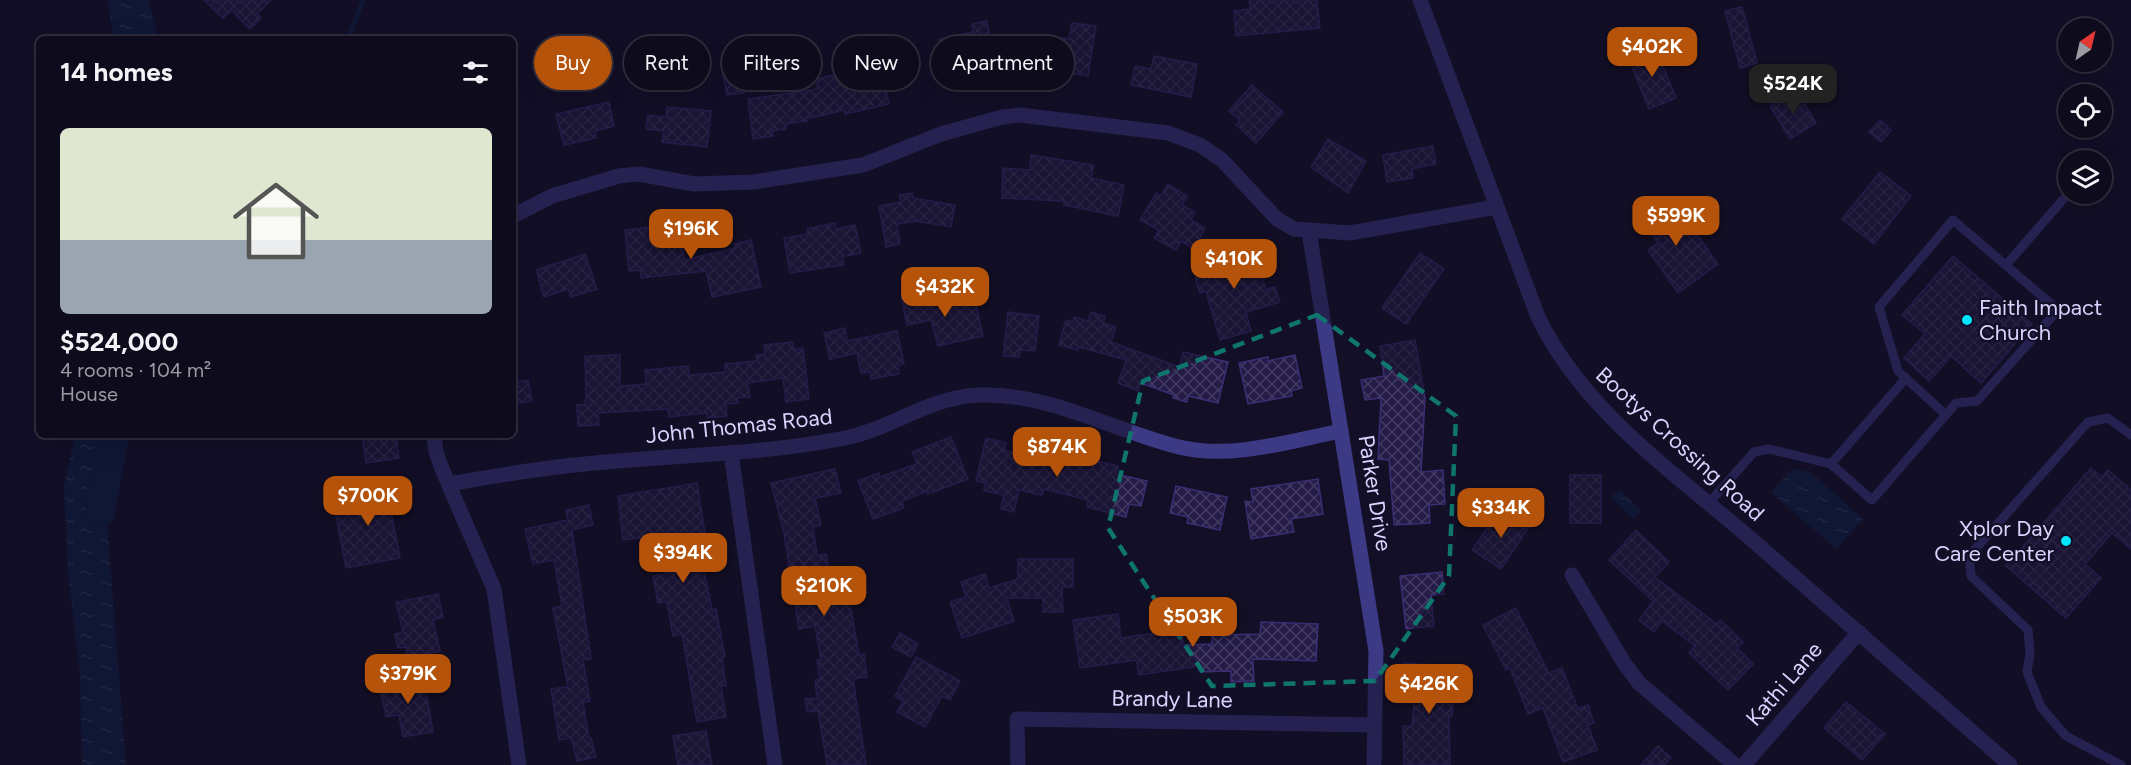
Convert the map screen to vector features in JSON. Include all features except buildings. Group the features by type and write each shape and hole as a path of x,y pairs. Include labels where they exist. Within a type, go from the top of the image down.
{"street":[{"name":"Bootys Crossing Road","path":"1420,0 1538,317 1562,360 1603,409 2010,765"},
{"path":"516,214 552,196 619,176 639,174 694,184 755,182 862,165 941,134 1002,117 1020,115 1168,133 1200,145 1222,160 1277,219 1294,229 1350,233 1496,207"},
{"name":"Parker Drive","path":"1309,231 1376,651 1374,765"},
{"name":"John Thomas Road","path":"449,484 584,464 731,453 848,437 926,407 951,399 979,394 1068,407 1179,447 1223,453 1341,431"},
{"path":"434,438 436,452 494,589 519,765"},
{"path":"731,453 775,765"},
{"path":"1572,575 1624,663 1639,683 1735,765"},
{"name":"Kathi Lane","path":"1744,765 1858,632"},
{"name":"Brandy Lane","path":"1018,765 1017,719 1374,725"}],"lane":[{"path":"2006,265 2059,204"},
{"path":"1709,503 1754,452 1769,449 1831,464 1872,500 1946,415 1956,403 1977,400 2058,310 1953,220 1879,307 1898,371 1946,415"},
{"path":"1831,464 1906,378"},
{"path":"2121,765 2066,736 2041,707 2027,672 2030,642 2028,630 1971,576 1969,556 2088,422 2108,418 2131,435"}],"highlighted area":[{"path":"1317,315 1456,416 1449,576 1375,681 1212,686 1108,528 1143,381"}],"water":[{"path":"108,0 149,0 157,36 113,36"},
{"path":"74,438 111,438 106,448 108,536 126,765 82,765 80,675 68,573 64,487"},
{"path":"1792,469 1810,472 1863,519 1836,549 1771,492"},
{"path":"1619,489 1641,510 1633,519 1611,498"}],"waterway":[{"path":"349,36 363,0"},
{"path":"100,512 113,438"}],"place":[{"name":"Faith Impact Church","path":"1967,320"},
{"name":"Xplor Day Care Center","path":"2066,541"}]}
